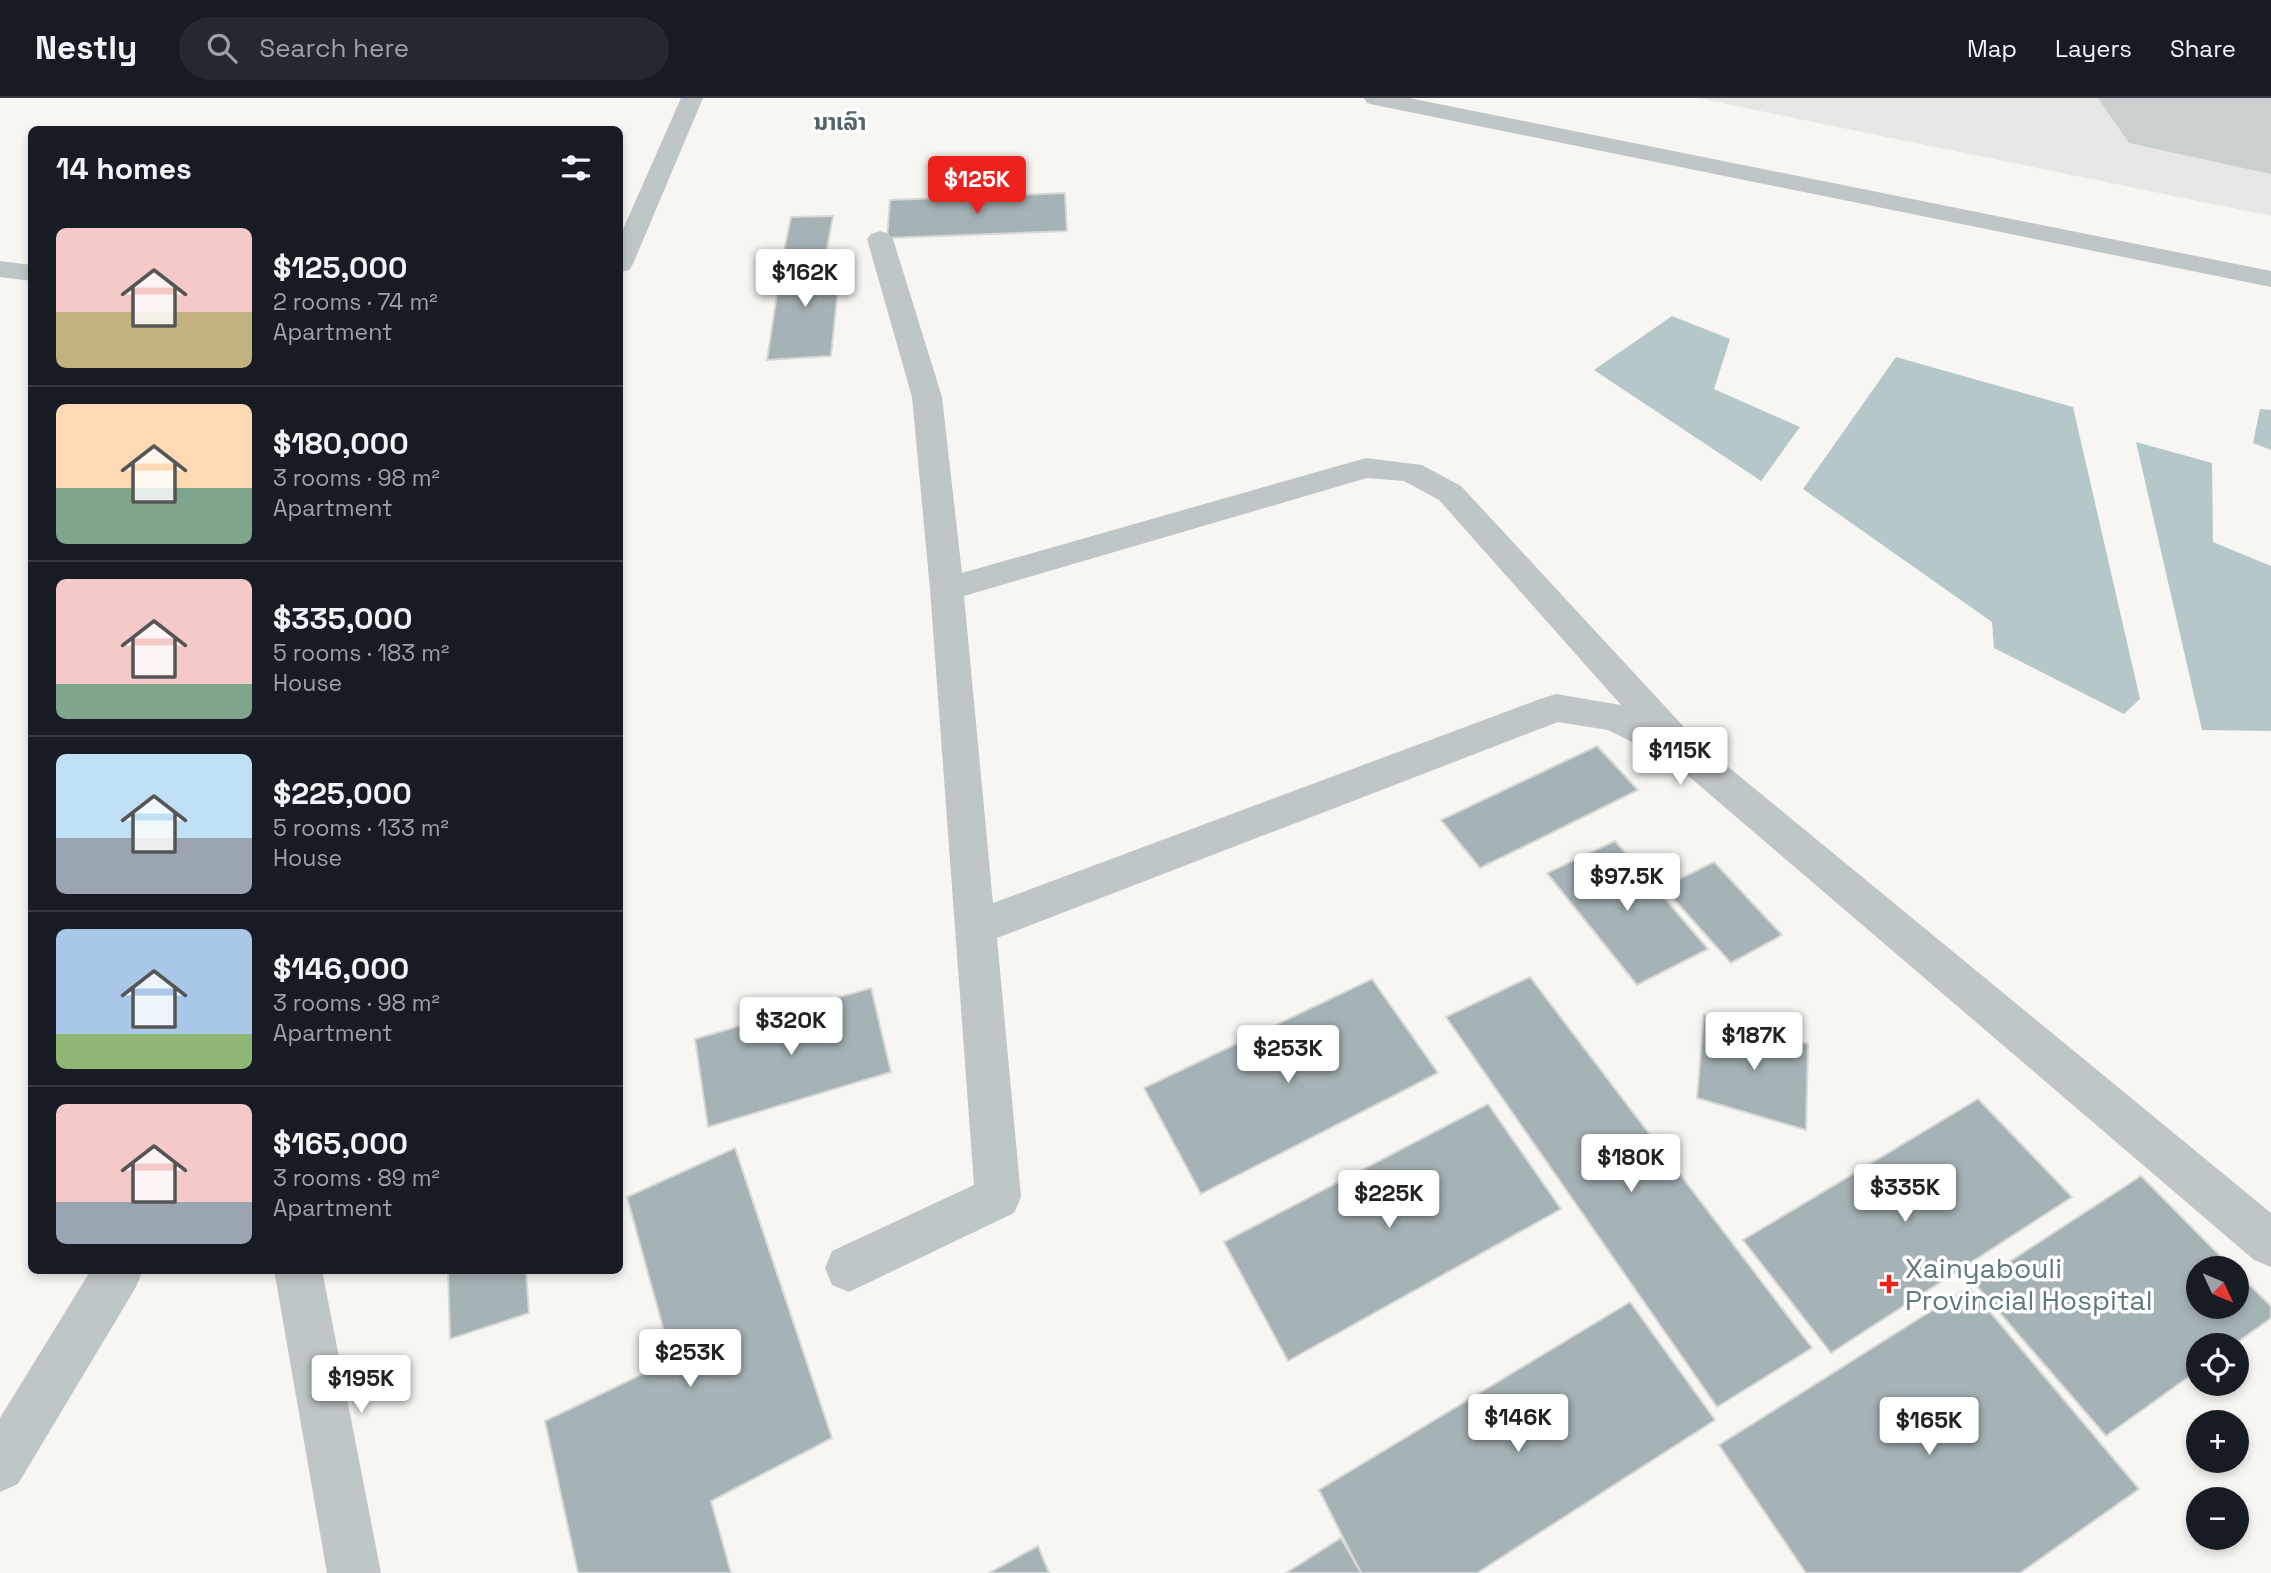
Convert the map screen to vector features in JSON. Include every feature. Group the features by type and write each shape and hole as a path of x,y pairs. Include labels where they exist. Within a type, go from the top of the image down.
{"street":[{"path":"623,257 692,98"},
{"path":"1375,98 2271,279"},
{"path":"849,1268 998,1197 947,589 927,397 880,239"},
{"path":"0,269 28,272"},
{"path":"947,589 1366,468 1411,472 1450,493 1685,752 2271,1243"},
{"path":"975,928 1556,708 1615,717 1685,752"},
{"path":"0,1466 118,1274"},
{"path":"299,1274 354,1573"}],"shaded area":[{"path":"1697,98 2271,98 2271,216"},
{"path":"1672,316 1730,339 1714,389 1800,427 1761,481 1594,370"},
{"path":"1896,357 2073,407 2140,699 2124,714 1994,648 1992,622 1803,489"},
{"path":"2260,409 2271,410 2271,450 2253,443"},
{"path":"2136,442 2212,463 2213,542 2271,566 2271,731 2202,730"}],"building":[{"path":"1065,193 1067,231 887,238 890,200"},
{"path":"833,216 825,259 782,261 791,217"},
{"path":"841,258 831,356 767,360 782,261"},
{"path":"1597,746 1638,790 1480,868 1441,820"},
{"path":"1615,841 1708,949 1637,985 1547,873"},
{"path":"1714,862 1782,935 1731,963 1663,887"},
{"path":"1530,977 1812,1348 1717,1407 1446,1017"},
{"path":"1372,979 1438,1073 1201,1194 1144,1088"},
{"path":"871,988 891,1072 708,1127 695,1039"},
{"path":"1704,1015 1808,1044 1806,1130 1697,1098"},
{"path":"1978,1099 2072,1197 1831,1353 1743,1240"},
{"path":"1488,1104 1561,1209 1288,1361 1224,1242"},
{"path":"735,1148 832,1438 711,1501 731,1573 578,1573 545,1421 672,1360 627,1197"},
{"path":"2141,1176 2220,1256 2186,1256 2186,1320 2249,1320 2249,1285 2271,1306 2271,1318 2249,1334 2186,1333 2186,1379 2106,1436 1975,1284"},
{"path":"448,1274 526,1274 529,1313 450,1339"},
{"path":"1969,1287 2139,1489 2020,1573 1806,1573 1719,1445"},
{"path":"1630,1302 1715,1420 1477,1573 1361,1573 1319,1490"},
{"path":"1341,1538 1361,1573 1286,1573"},
{"path":"1038,1546 1049,1573 989,1573"}],"runway":[{"path":"2204,98 2271,110"}],"place":[{"name":"Xainyabouli Provincial Hospital","path":"1889,1284"}],"district":[{"name":"ນາເລົາ","path":"840,122"}]}
